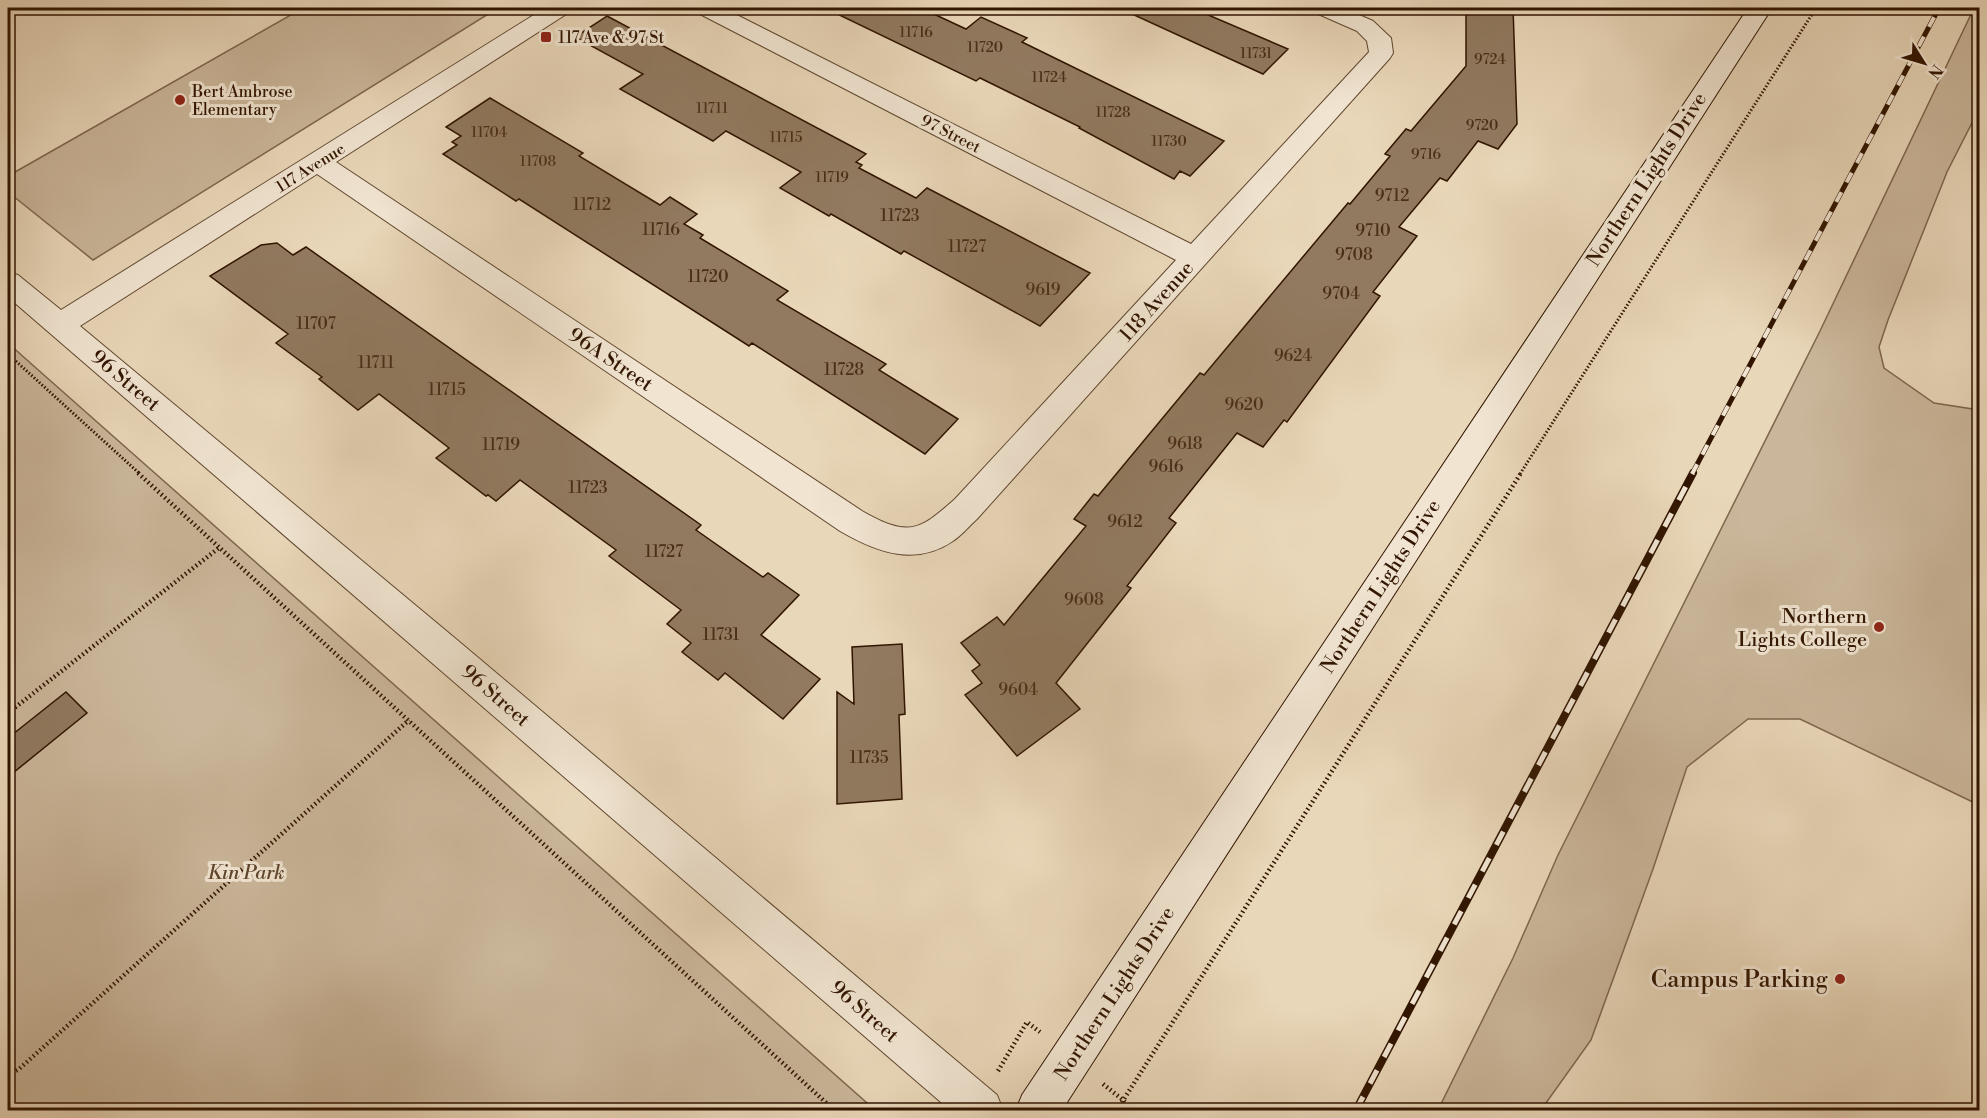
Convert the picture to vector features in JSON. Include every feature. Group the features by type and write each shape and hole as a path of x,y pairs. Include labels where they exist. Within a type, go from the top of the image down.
{"street":[{"name":"117 Avenue","path":"60,325 560,8"},
{"name":"97 Street","path":"706,8 1196,258"},
{"name":"118 Avenue","path":"909,544 941,532 966,509 1381,53 1379,38 1365,26 1324,8"},
{"name":"Northern Lights Drive","path":"1723,61 1745,8"},
{"name":"Northern Lights Drive","path":"1037,1110 1723,61 1760,8"},
{"name":"96A Street","path":"318,162 851,521 877,536 909,544"},
{"name":"96 Street","path":"8,282 980,1108"}],"path":[{"path":"1117,1110 1816,8"},
{"path":"8,354 834,1110"},
{"path":"8,713 220,547"},
{"path":"8,1075 28,1061 409,720"},
{"path":"980,1108 1027,1022"},
{"path":"1123,1100 1131,1110"}],"green space":[{"name":"Bert Ambrose Elementary","path":"303,8 498,8 93,260 8,192 8,176"},
{"path":"1974,8 1979,8 1979,109 1947,172 1879,347 1884,368 1934,403 1979,410 1979,805 1800,719 1748,719 1687,767 1591,1040 1541,1110 1438,1110 1513,958 1558,855 1820,331"},
{"name":"Kin Park","path":"8,343 36,368 875,1110 8,1110"}],"building":[{"path":"825,8 921,8 966,29 981,17 1027,38 1022,42 1224,141 1190,176 1180,171 1174,179 1080,127 980,78 976,81"},
{"path":"1119,8 1192,8 1288,49 1263,74"},
{"path":"1466,8 1513,8 1517,124 1498,149 1478,141 1447,181 1440,178 1399,227 1417,236 1373,292 1380,296 1287,422 1284,420 1263,447 1237,433 1169,518 1176,523 1127,586 1131,588 1056,683 1080,709 1017,756 965,695 982,683 972,671 980,665 961,643 997,617 1004,625 1086,526 1074,519 1094,494 1098,496 1200,373 1204,375 1390,156 1385,154 1406,129 1411,131 1466,66"},
{"path":"607,16 866,154 856,162 862,165 859,168 916,198 927,188 1090,273 1040,326 904,251 901,254 831,214 829,216 780,188 801,172 726,131 713,141 620,89 643,74 575,37"},
{"path":"490,98 583,153 579,156 660,205 670,197 697,214 684,224 703,235 700,238 788,291 777,300 886,364 879,370 958,419 925,454 752,343 749,346 519,199 516,201 443,154 457,145 452,142 461,136 446,127"},
{"path":"277,243 293,255 306,247 701,525 696,530 763,577 768,573 799,595 761,635 820,679 783,719 725,673 718,680 682,652 691,643 667,624 681,610 609,556 616,550 520,480 496,501 486,496 436,458 449,448 379,394 358,410 319,379 322,377 276,343 288,334 210,276 261,245"},
{"path":"902,644 905,714 899,715 902,799 837,804 837,692 854,704 852,647"},
{"path":"66,692 87,713 8,777 8,738"}],"railway":[{"path":"1692,474 1939,8"},
{"path":"1356,1110 1693,473"}],"place":[{"name":"117 Ave & 97 St","path":"546,37"},
{"name":"Bert Ambrose Elementary","path":"180,100"},
{"name":"Northern Lights College","path":"1879,627"},
{"name":"Campus Parking","path":"1840,979"}]}
